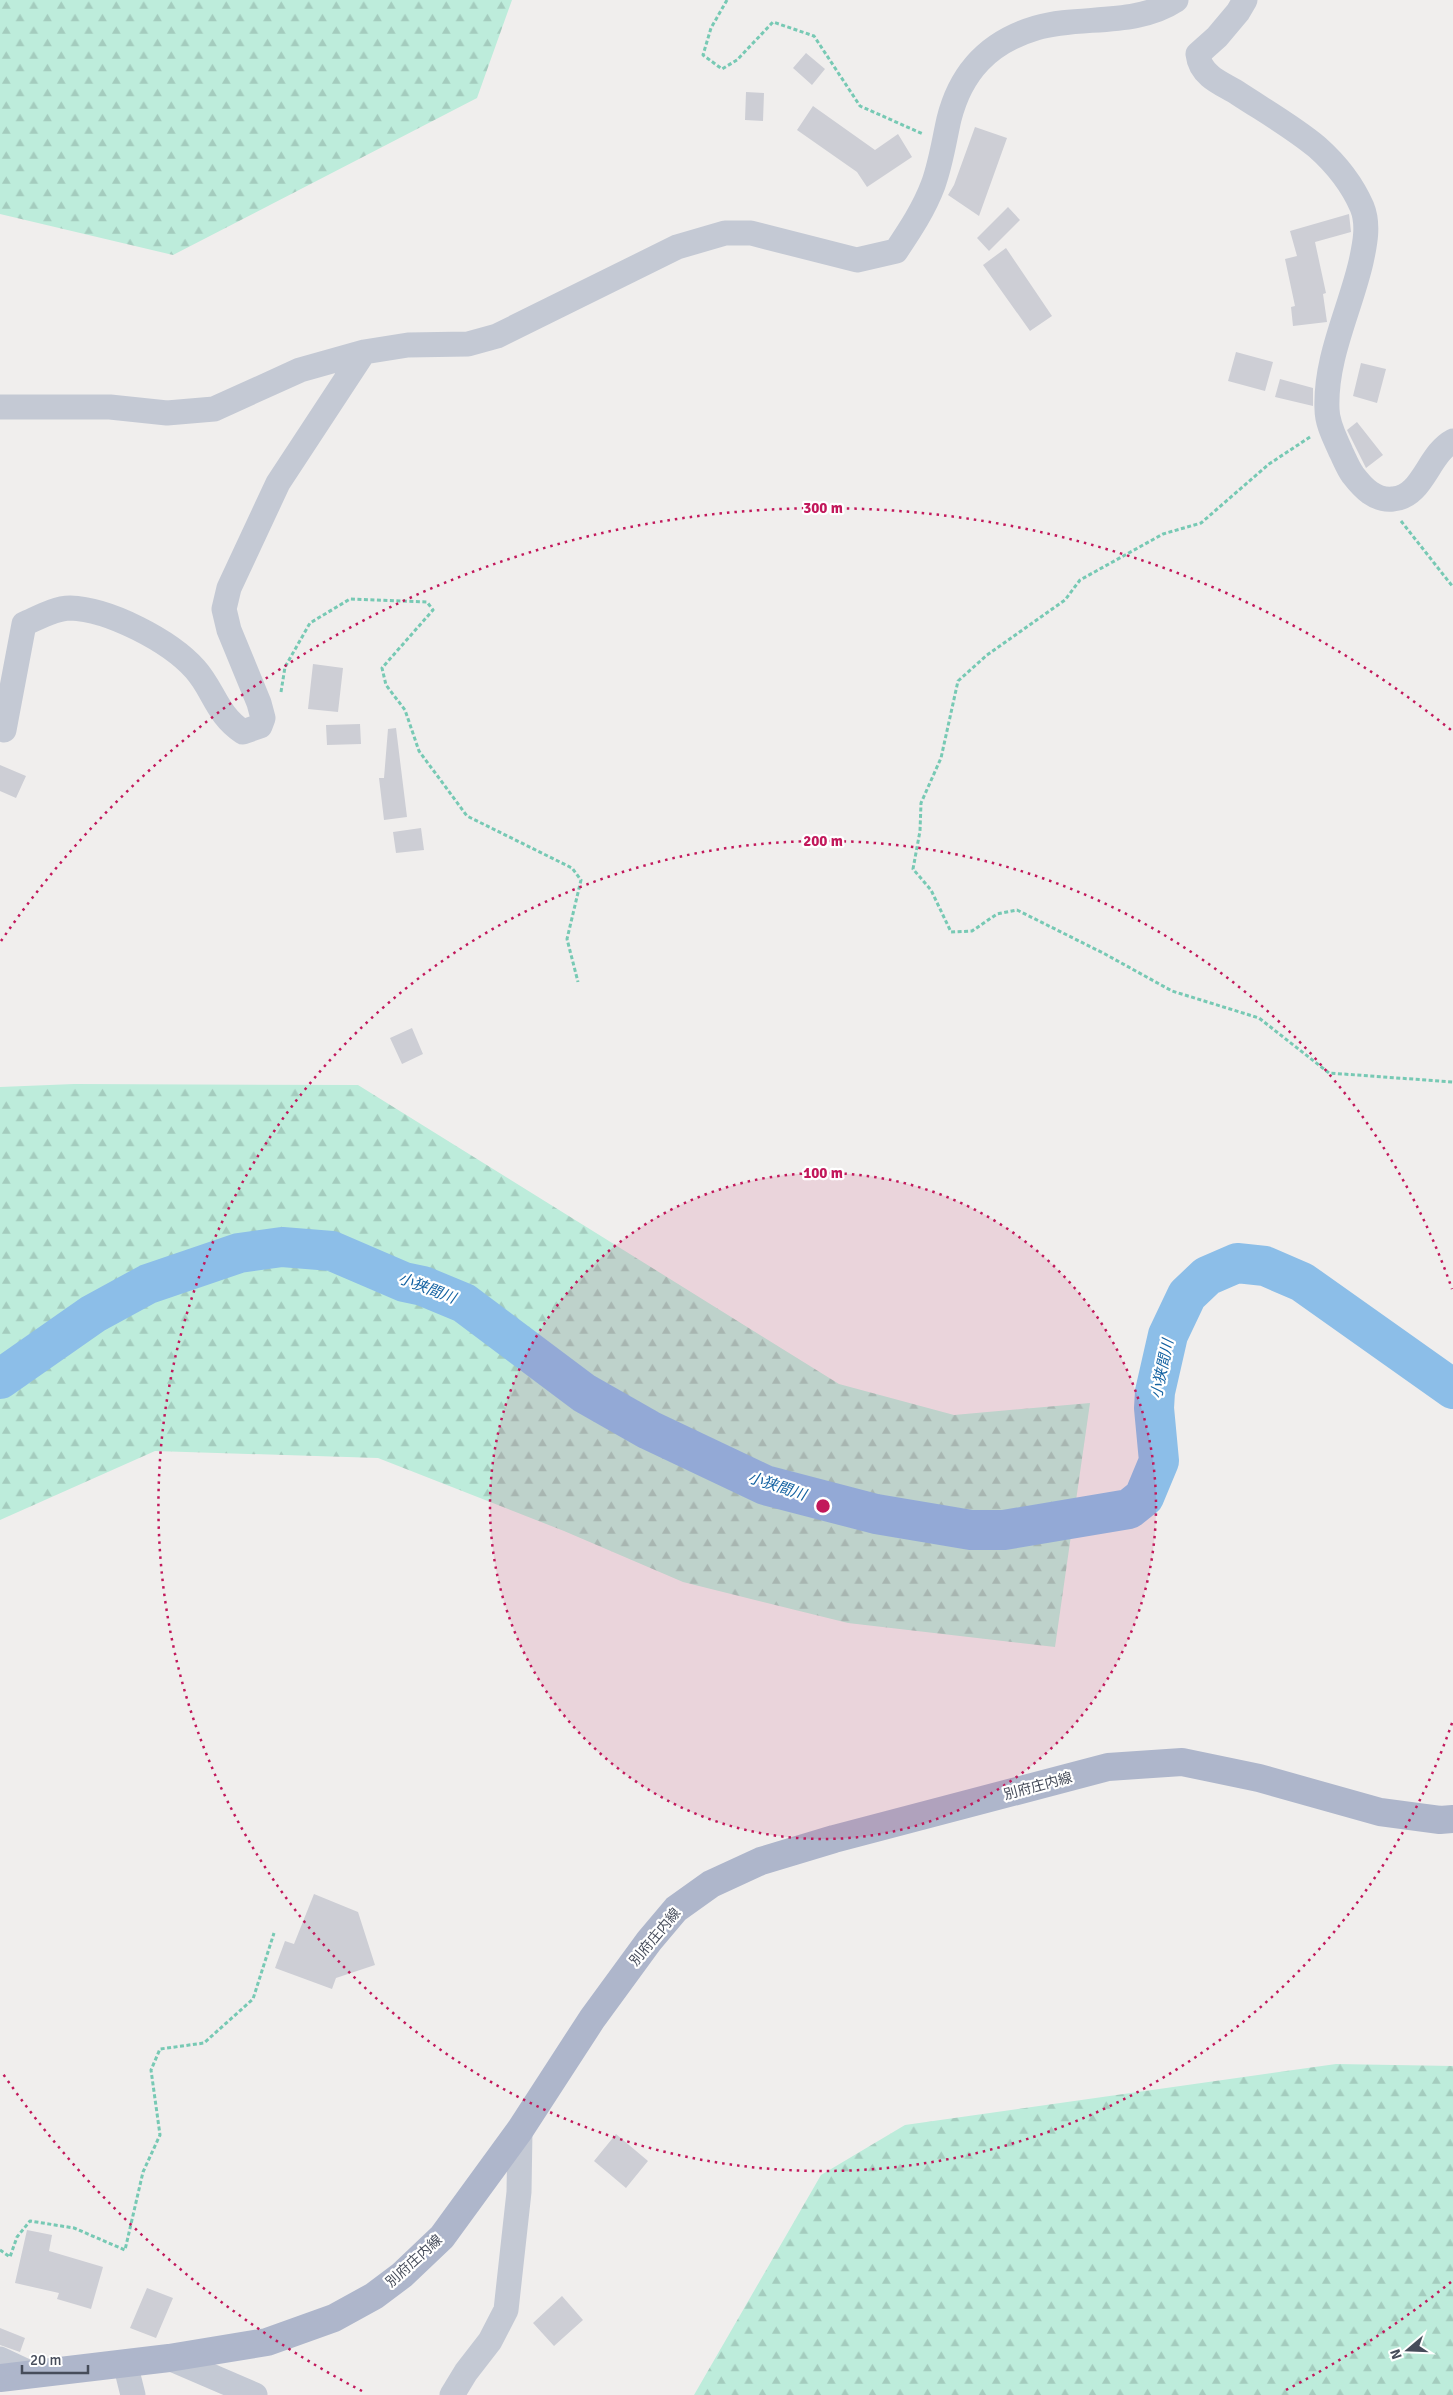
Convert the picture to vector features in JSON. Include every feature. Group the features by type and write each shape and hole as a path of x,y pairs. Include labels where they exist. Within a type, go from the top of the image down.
{"main road":[{"name":"別府庄内線","path":"0,2378 169,2358 267,2342 334,2318 374,2296 402,2275 442,2237 520,2130 592,2019 649,1941 676,1909 711,1884 760,1861 834,1839 1108,1767 1182,1762 1259,1778 1380,1812 1440,1820 1453,1819"}],"street":[{"path":"0,407 110,407 167,413 214,409 300,370 364,352 408,345 468,344 497,336 677,248 725,233 752,233 857,260 896,251 920,215 933,185 949,118 962,82 987,51 1020,33 1053,23 1141,15 1166,6 1176,0"},
{"path":"1245,0 1238,12 1217,37 1205,45 1198,54 1199,63 1210,76 1317,147 1344,176 1357,195 1366,216 1365,243 1336,346 1327,409 1330,424 1350,472 1363,489 1377,497 1394,500 1410,492 1420,482 1434,456 1445,445 1453,441"},
{"path":"4,730 24,624 45,614 69,608 99,612 175,651 196,670 232,725 243,732 260,726 263,718 259,703 229,630 224,609 229,588 278,483 364,352"},
{"path":"452,2395 466,2372 490,2341 506,2310 519,2192 520,2130"},
{"path":"169,2358 255,2395"},
{"path":"0,2359 32,2374"},
{"path":"125,2363 133,2395"}],"path":[{"path":"727,0 711,28 703,55 722,69 737,60 773,22 814,36 860,106 944,143"},
{"path":"1330,424 1269,464 1201,523 1163,534 1080,580 1065,600 987,655 958,681 941,758 920,804 920,831 913,869 932,890 951,932 972,931 997,914 1017,910 1105,954 1172,991 1259,1018 1329,1073 1453,1082"},
{"path":"1394,500 1401,522 1453,587"},
{"path":"263,718 276,719 285,667 310,623 350,600 427,602 432,610 382,668 386,686 405,710 419,751 467,816 572,868 581,880 567,939 578,982"},
{"path":"0,2250 10,2257 17,2237 30,2221 74,2228 124,2250 143,2172 160,2136 150,2070 160,2049 204,2043 253,1999 274,1933"}],"green space":[{"path":"0,0 512,0 477,98 173,255 0,214"},
{"path":"74,1084 358,1085 839,1384 954,1415 1090,1403 1055,1647 848,1623 683,1582 564,1531 378,1458 155,1451 0,1520 0,1087"},
{"path":"1336,2064 1453,2066 1453,2395 694,2395 821,2175 905,2125"}],"building":[{"path":"806,53 825,69 812,85 793,68"},
{"path":"746,92 764,93 763,121 745,120"},
{"path":"813,106 875,150 898,134 912,157 867,187 857,172 797,130"},
{"path":"975,127 1007,138 979,216 948,195 954,185"},
{"path":"1008,207 1020,220 989,251 977,238"},
{"path":"1349,214 1351,232 1315,242 1326,293 1323,294 1327,322 1293,326 1291,307 1295,306 1285,259 1297,256 1290,231"},
{"path":"1006,248 1052,316 1030,331 983,265"},
{"path":"1236,352 1273,362 1265,391 1228,381"},
{"path":"1361,363 1386,369 1377,403 1353,396"},
{"path":"1280,379 1313,388 1313,406 1275,397"},
{"path":"1357,422 1383,455 1366,468 1347,430"},
{"path":"313,664 343,668 338,712 308,709"},
{"path":"360,724 361,744 327,745 326,725"},
{"path":"396,728 407,817 384,820 379,778 384,778 388,729"},
{"path":"0,765 26,776 16,798 0,791"},
{"path":"421,828 424,850 396,853 393,832"},
{"path":"412,1028 423,1054 402,1064 390,1038"},
{"path":"314,1894 358,1912 375,1965 336,1978 332,1989 275,1968 285,1941 294,1944"},
{"path":"616,2134 648,2161 626,2188 594,2161"},
{"path":"27,2230 52,2235 49,2251 103,2267 91,2309 57,2299 59,2293 15,2283"},
{"path":"147,2288 173,2298 156,2338 130,2328"},
{"path":"562,2296 583,2320 554,2346 533,2323"},
{"path":"0,2328 25,2338 20,2352 0,2345"}],"waterway":[{"name":"小狭間川","path":"0,1379 93,1314 148,1284 239,1253 282,1247 332,1251 404,1282 423,1286 464,1303 584,1393 649,1430 765,1485 876,1514 971,1530 1004,1530 1129,1509 1144,1497 1159,1461 1154,1408 1155,1392 1168,1335 1187,1295 1207,1276 1237,1263 1265,1266 1302,1282 1453,1389"}]}
